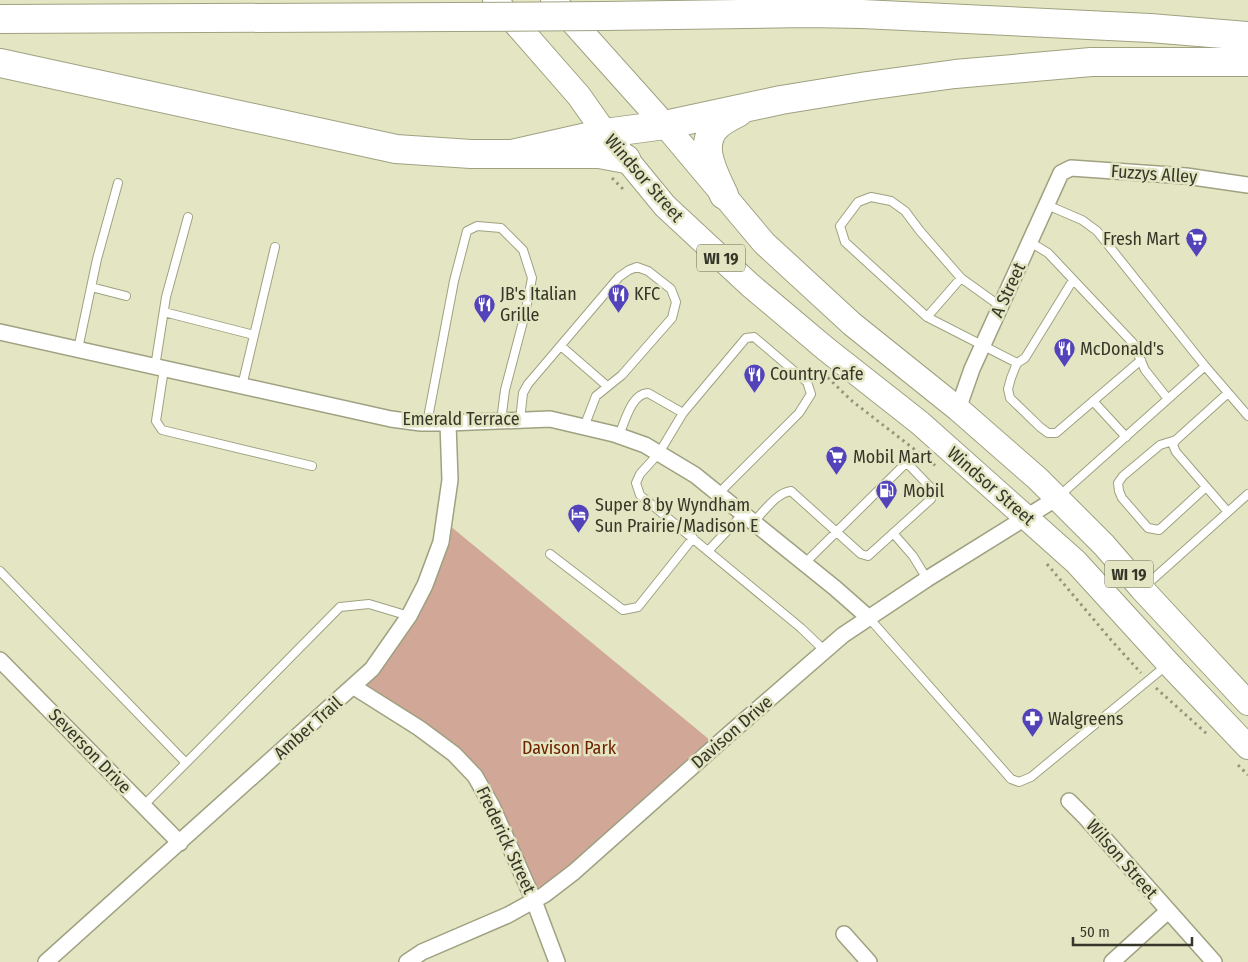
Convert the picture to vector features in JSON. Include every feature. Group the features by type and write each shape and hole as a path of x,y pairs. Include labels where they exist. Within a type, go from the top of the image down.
{"highway":[{"path":"0,19 605,16 807,12 1150,28 1248,36"},
{"path":"512,154 605,134 665,125 748,107 866,86 1029,67 1091,62 1248,62"},
{"path":"0,63 396,149 512,154 599,154 626,159"},
{"path":"724,195 710,164 708,138 718,124 748,107"}],"main road":[{"name":"Windsor Street","path":"495,0 579,96 605,134 665,206 750,285 826,350 920,424 1076,562 1248,748"},
{"name":"Windsor Street","path":"553,0 665,125 764,243 852,324 958,409 1057,498 1104,545 1142,589 1248,703"}],"street":[{"name":"Fuzzys Alley","path":"1061,173 1071,168 1186,176 1248,185"},
{"name":"A Street","path":"958,409 972,368 1061,173"},
{"name":"Emerald Terrace","path":"0,332 391,419 427,423 550,419 619,436 645,445 695,474 805,563 869,618"},
{"name":"Amber Trail","path":"46,962 372,669 409,616 425,585 441,542 450,480 448,423"},
{"name":"Davison Drive","path":"407,962 422,952 508,915 544,895 574,872 844,635 927,579 1057,498"},
{"name":"Severson Drive","path":"0,660 180,843"},
{"name":"Frederick Street","path":"354,687 419,728 454,754 475,776 492,806 534,901 557,962"},
{"name":"Wilson Street","path":"1069,801 1214,962"},
{"path":"1112,962 1168,911"},
{"path":"844,934 869,962"}],"lane":[{"path":"78,350 97,259 118,183"},
{"path":"1000,306 961,278 904,211 891,201 872,197 858,202 840,226 845,242 927,317 1017,363"},
{"path":"1047,205 1082,220 1096,231 1248,416"},
{"path":"188,216 166,297 156,421 162,430 312,466"},
{"path":"427,423 454,281 467,231 476,226 501,228 523,250 532,278 525,314 505,390 502,421"},
{"path":"1030,242 1048,253 1133,343 1145,370 1168,399"},
{"path":"242,386 275,247"},
{"path":"520,420 523,393 528,384 619,277 637,267 648,271 671,289 676,302 672,318 622,375 596,396 584,427"},
{"path":"927,317 961,278"},
{"path":"1073,280 1025,358 1017,363 1008,390 1010,398 1040,428 1048,433 1056,433 1141,360"},
{"path":"91,287 126,296"},
{"path":"164,312 254,334"},
{"path":"719,493 799,413 811,394 807,382 754,337 746,338 684,414 659,453 640,474 636,483 640,495 801,628 825,651"},
{"path":"561,346 607,386"},
{"path":"1057,498 1205,366"},
{"path":"619,436 636,399 641,394 648,393 684,414"},
{"path":"1228,393 1176,440 1173,445 1176,452 1228,512"},
{"path":"1093,401 1126,437"},
{"path":"1176,440 1160,445 1123,476 1118,483 1122,498 1148,528 1159,530 1206,487"},
{"path":"708,551 749,517 777,497 785,492 791,492 836,531 861,554 868,556 931,499 933,490 909,466 904,465 836,531 805,563"},
{"path":"1142,589 1248,494"},
{"path":"893,533 913,556 927,579"},
{"path":"550,554 623,610 638,607 692,538"},
{"path":"0,572 186,763"},
{"path":"144,806 340,607 369,604 409,616"},
{"path":"869,618 1011,780 1019,782 1031,777 1169,664"}],"green space":[{"name":"Davison Park","path":"444,521 716,745 534,901 475,776 354,687 409,616"}],"place":[{"name":"Fresh Mart","path":"1196,258"},
{"name":"KFC","path":"618,313"},
{"name":"JB's Italian Grille","path":"484,323"},
{"name":"McDonald's","path":"1064,368"},
{"name":"Country Cafe","path":"754,393"},
{"name":"Mobil Mart","path":"837,476"},
{"name":"Mobil","path":"887,510"},
{"name":"Super 8 by Wyndham Sun Prairie/Madison E","path":"579,534"},
{"name":"Walgreens","path":"1032,738"}]}
